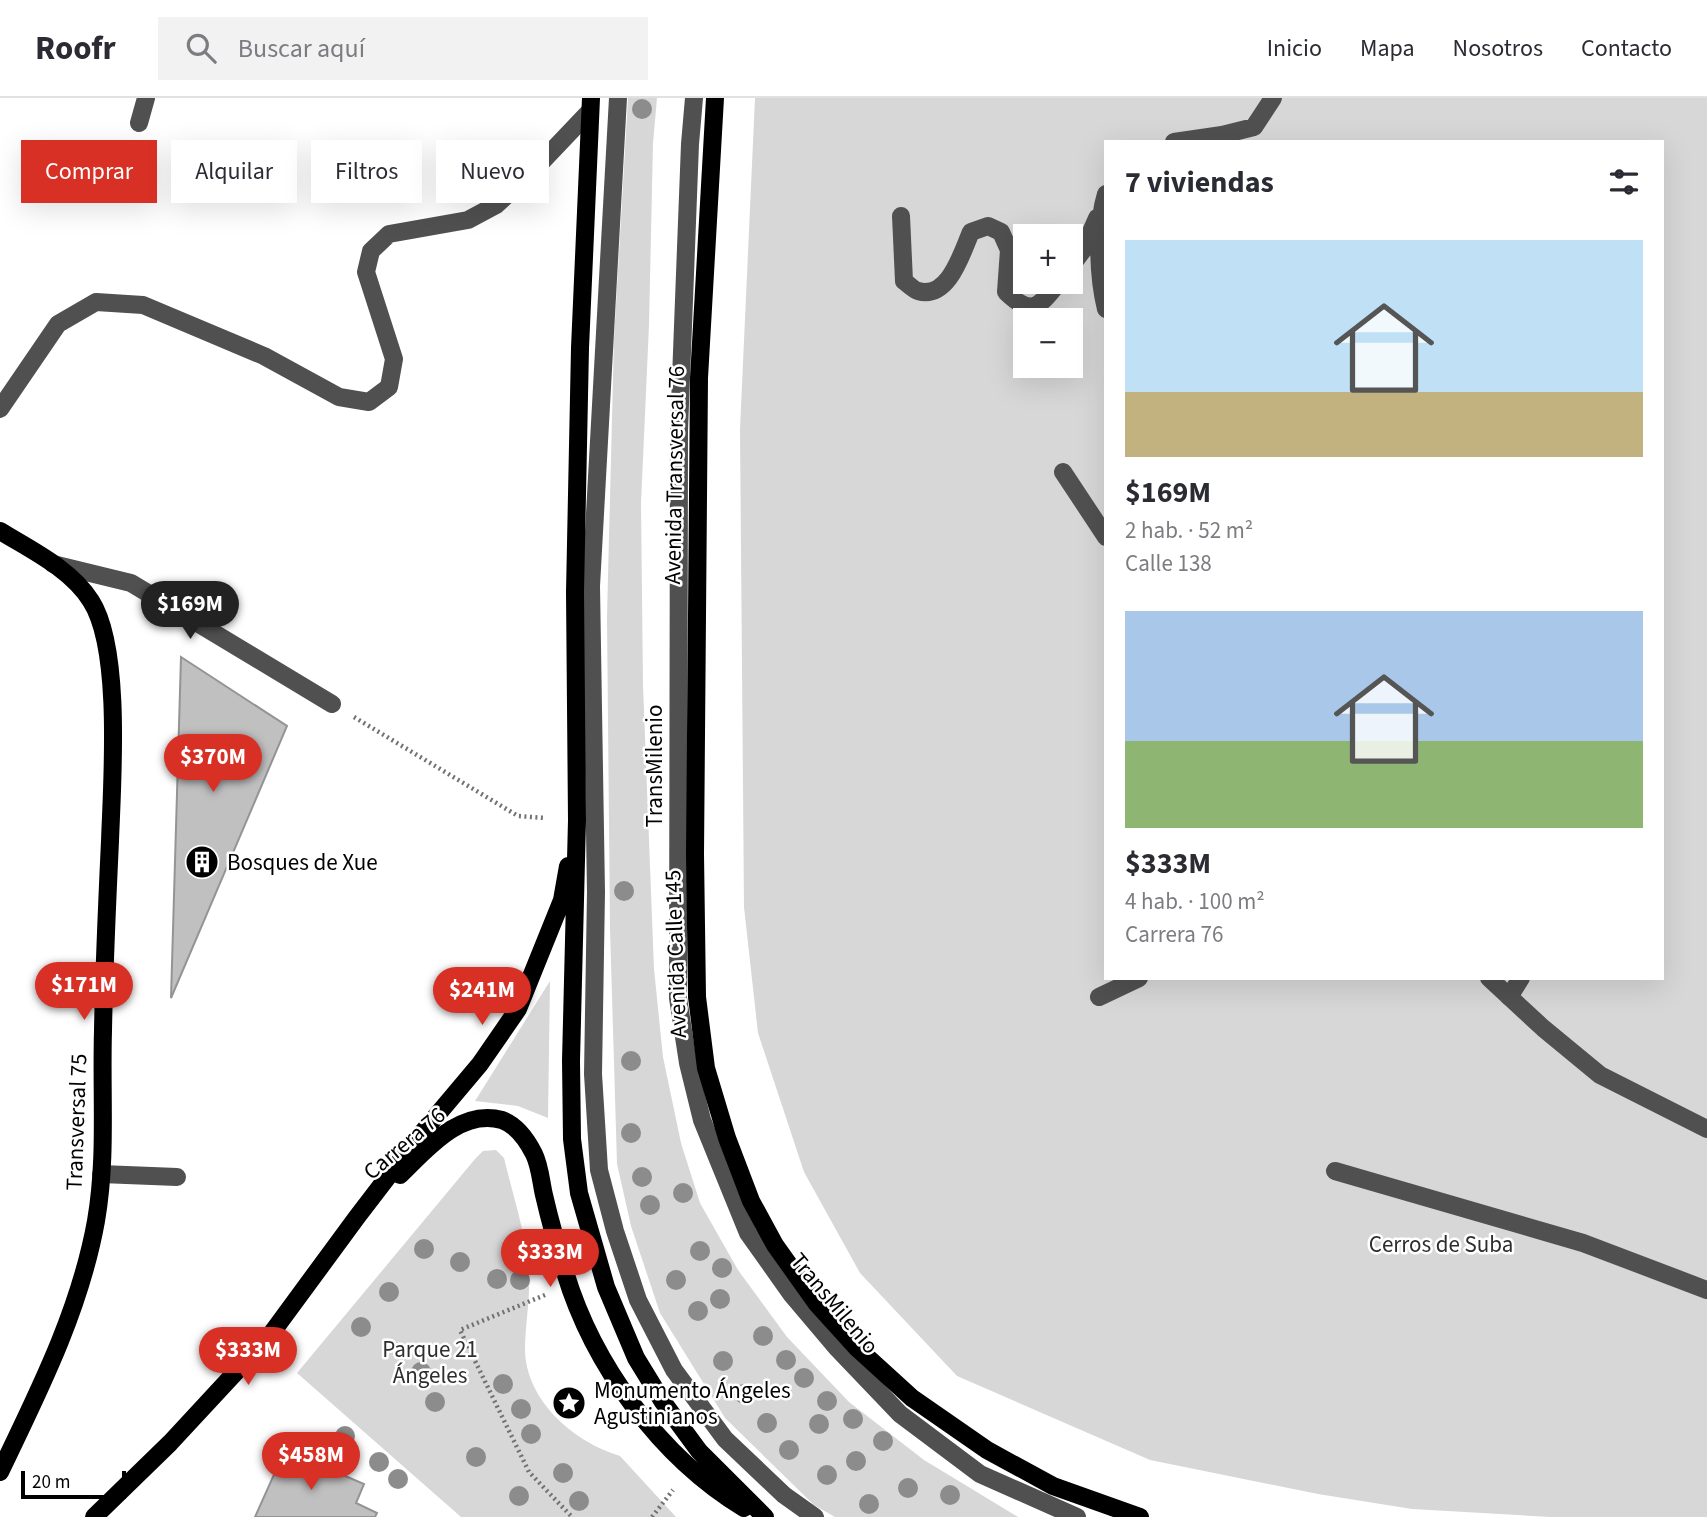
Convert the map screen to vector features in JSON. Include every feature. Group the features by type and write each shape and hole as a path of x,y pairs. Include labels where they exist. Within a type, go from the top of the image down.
{"main road":[{"name":"Avenida Transversal 76","path":"695,854 699,378 715,98"},
{"path":"591,104 580,348 575,592 577,820 571,1049 572,1139 579,1193 591,1240 606,1287 636,1358 663,1402 699,1451 763,1517"},
{"name":"Transversal 75","path":"0,531 53,564 92,601 102,625 109,669 113,766 103,1034 104,1148 96,1221 85,1268 61,1341 0,1472"},
{"name":"Carrera 76","path":"94,1517 170,1443 271,1334 357,1216 480,1063 518,1009 562,900 577,820"},
{"name":"Avenida Calle 145","path":"695,854 697,998 706,1068 727,1138 751,1200 775,1245 817,1304 856,1347 912,1398 987,1450 1053,1486 1140,1517"},
{"name":"Carrera 76","path":"357,1216 452,1128 477,1118 503,1120 524,1136 535,1157 552,1229 580,1315 617,1382 691,1470 725,1496 763,1517"}],"street":[{"path":"139,123 146,98"},
{"path":"618,98 591,586 596,892 593,1074 600,1170 615,1231 638,1300 674,1370 725,1439 784,1495 815,1517"},
{"name":"TransMilenio","path":"694,98 679,429 678,998 688,1063 702,1120 748,1233 792,1295 882,1395 900,1414 980,1475 1077,1517"},
{"path":"1188,140 1254,127 1273,98"},
{"path":"0,409 58,324 96,302 143,305 264,356 339,397 369,402 389,387 394,359 366,272 371,251 389,234 468,220 496,205 532,172 591,104"},
{"path":"1083,250 1104,200"},
{"path":"1100,212 1101,291 1104,302"},
{"path":"901,216 904,281 918,291 937,290 948,281 971,232 988,226 1001,232 1009,250 1006,292 1019,305 1031,308 1043,303 1050,294"},
{"path":"1063,472 1104,534"},
{"path":"53,564 131,583 332,704"},
{"path":"1099,997 1135,980"},
{"path":"1491,980 1600,1075 1707,1129"},
{"path":"1509,997 1520,980"},
{"path":"1335,1171 1583,1243 1707,1290"},
{"path":"101,1174 177,1177"}],"path":[{"path":"332,704 518,816 545,818"},
{"path":"556,1290 460,1330 529,1472 572,1517"},
{"path":"652,1517 673,1490"}],"green space":[{"path":"628,98 657,98 653,143 641,503 643,685 654,969 663,1057 681,1143 700,1203 738,1270 787,1337 849,1402 924,1460 1018,1517 835,1517 814,1505 725,1418 660,1313 631,1226 617,1164 610,929 607,617 614,339"},
{"name":"Cerros de Suba","path":"755,98 1707,98 1707,1517 1550,1517 1412,1509 1318,1494 1150,1460 957,1376 860,1273 804,1172 758,1033 744,907 740,429"},
{"path":"550,981 548,1118 518,1106 475,1101"},
{"name":"Parque 21 Ángeles","path":"496,1150 504,1158 526,1250 529,1284 525,1350 527,1369 534,1386 543,1402 570,1430 603,1450 620,1456 676,1517 461,1517 297,1373 475,1159 483,1151"}],"building":[{"name":"Bosques de Xue","path":"181,657 287,726 171,998"},
{"path":"285,1450 364,1484 356,1503 377,1513 375,1517 255,1517"}],"place":[{"name":"Bosques de Xue","path":"202,862"},
{"name":"Monumento Ángeles Agustinianos","path":"569,1403"}]}
